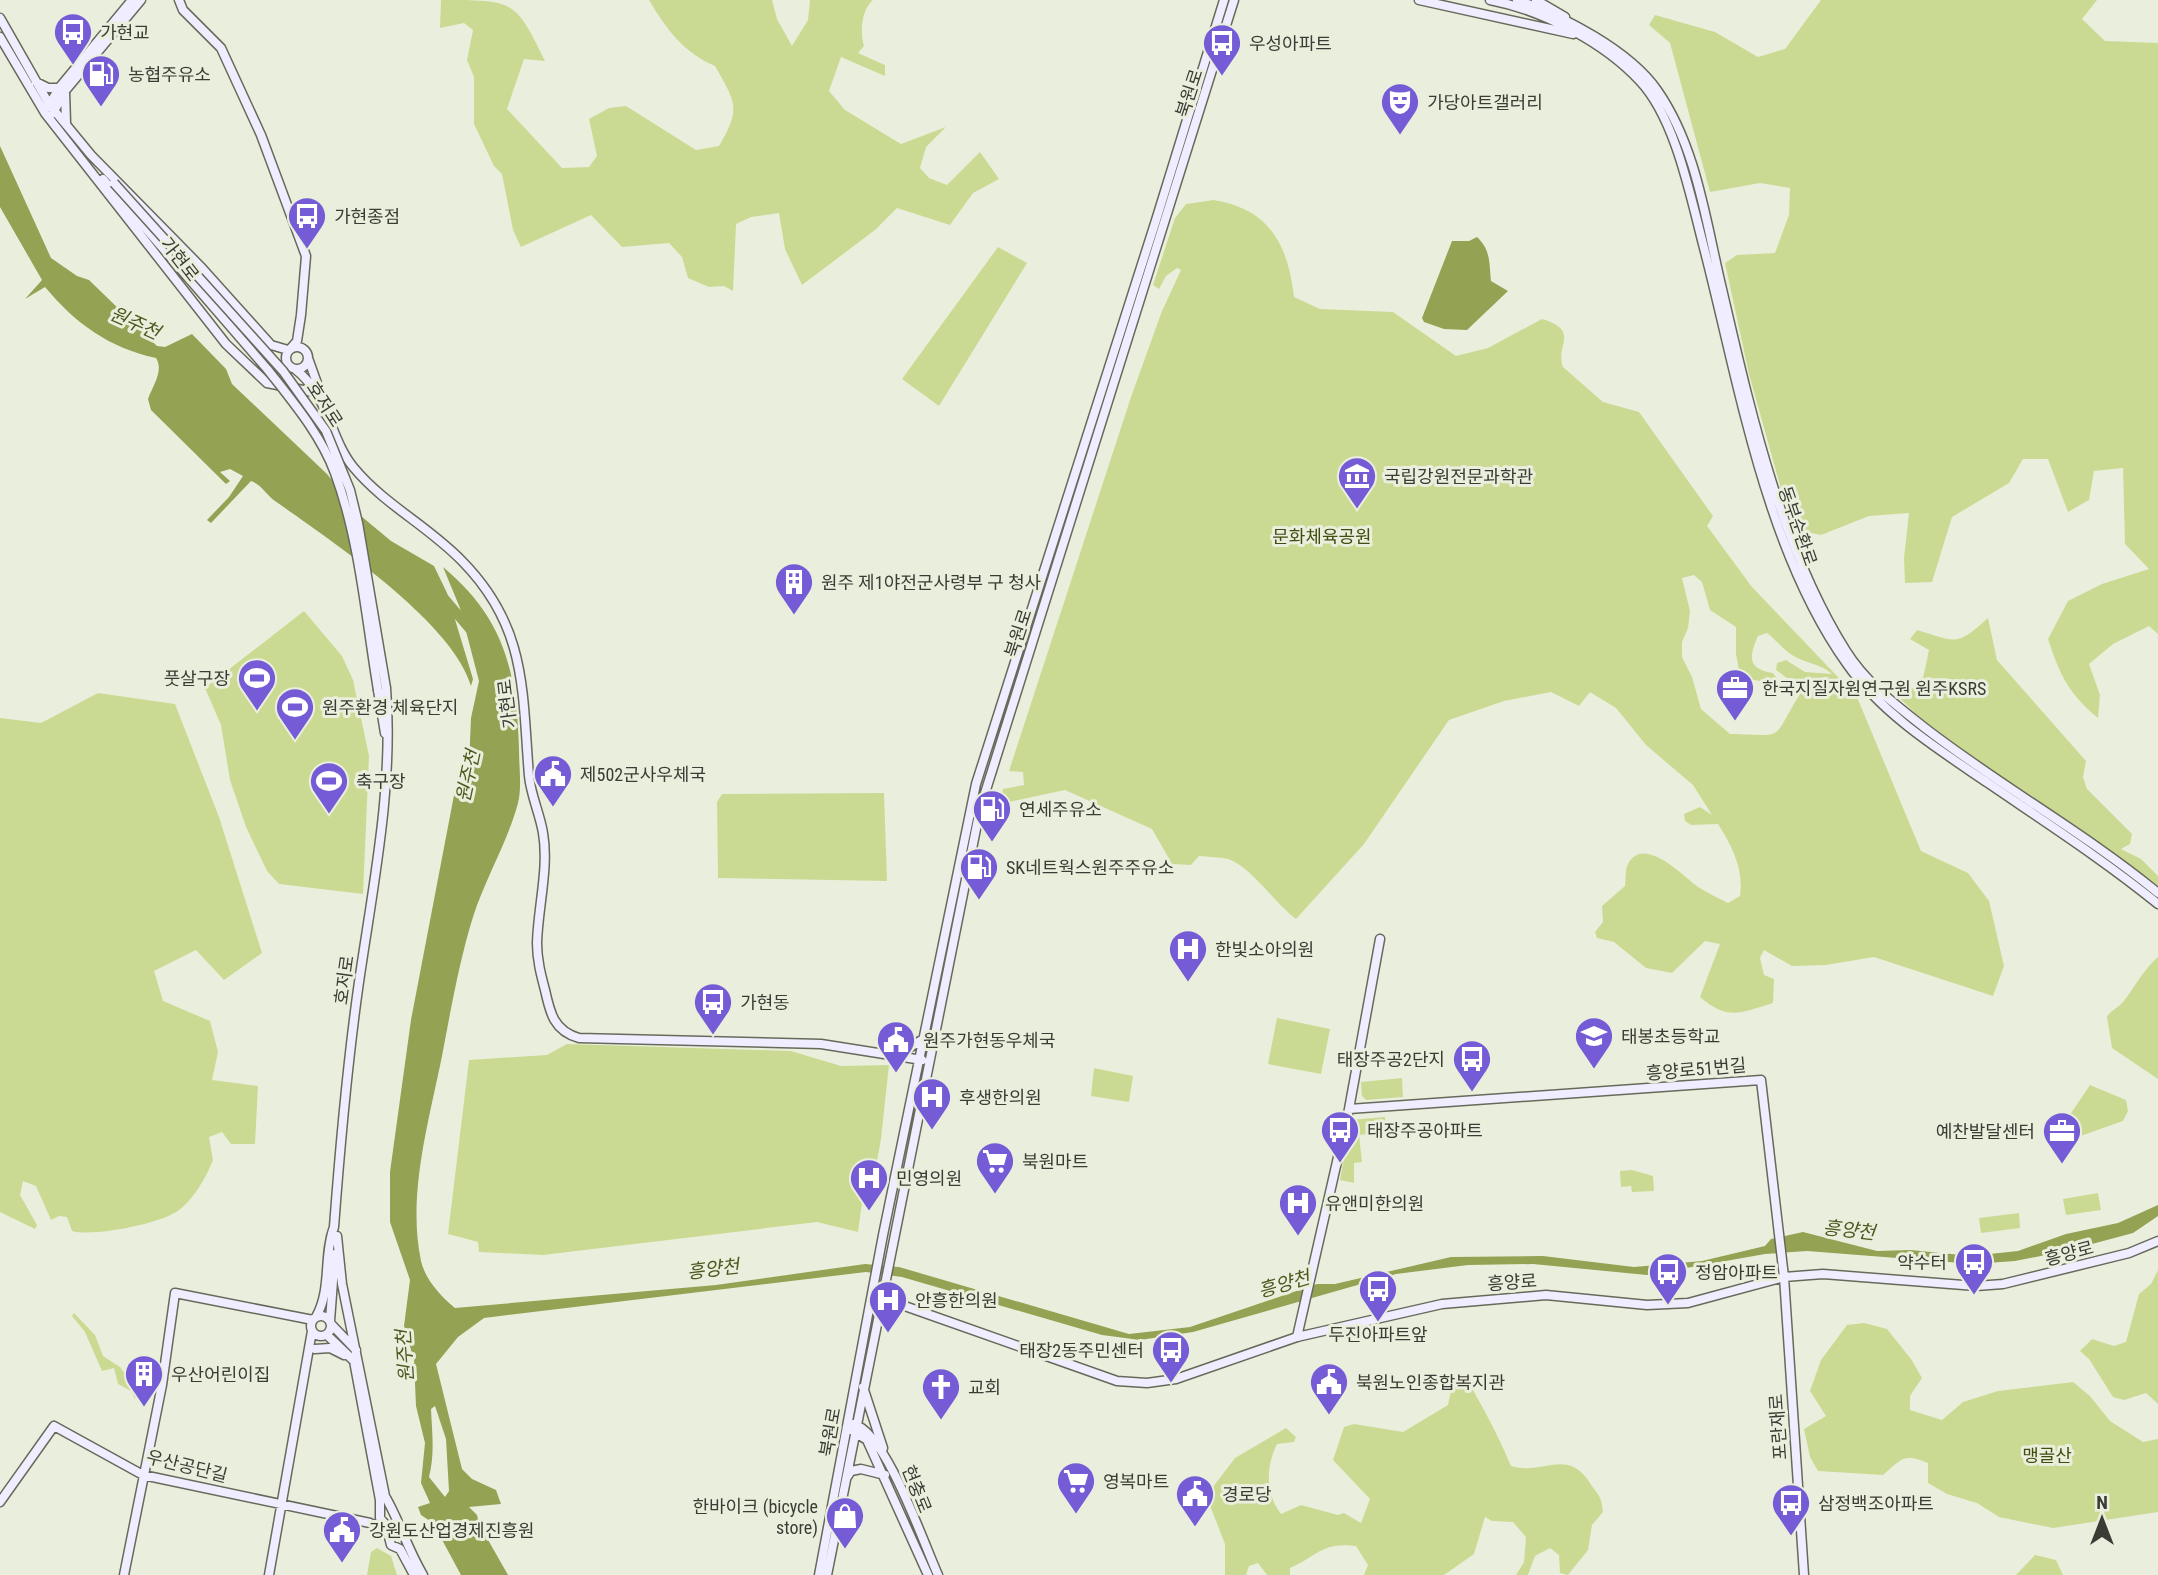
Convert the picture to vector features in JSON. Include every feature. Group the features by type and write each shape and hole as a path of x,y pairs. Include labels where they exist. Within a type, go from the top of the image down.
{"street":[{"path":"47,116 62,90 132,0"},
{"path":"66,123 62,90 141,0"},
{"path":"179,0 190,18 221,48 261,135 306,256 297,341 290,349 287,363 315,393"},
{"name":"북원로","path":"1214,50 1224,0"},
{"name":"북원로","path":"820,1575 882,1300 928,1061 976,784 1214,50 1234,0"},
{"path":"1419,0 1585,36"},
{"path":"1490,0 1528,11 1585,36"},
{"path":"1517,0 1585,36"},
{"path":"1536,0 1554,8 1585,36"},
{"name":"호저로","path":"0,18 36,82 88,157"},
{"name":"동부순환로","path":"1585,36 1644,74 1670,110 1689,155 1753,413 1780,502 1800,560 1847,653 1880,692 1954,750 2158,893"},
{"name":"동부순환로","path":"1585,36 1641,82 1669,131 1688,184 1744,409 1772,501 1794,567 1834,646 1872,693 1933,746 2122,875 2158,904"},
{"name":"호저로","path":"0,37 47,116 88,157 268,370 316,435 335,473 352,539 382,689 388,739 374,888 343,1108 335,1231"},
{"path":"36,82 48,88 62,90"},
{"name":"북원로","path":"827,1575 846,1479 881,1248 918,1060 946,946 987,785 1188,132"},
{"path":"109,182 200,266 271,345 290,349 299,347 307,354"},
{"name":"가현로","path":"109,182 226,344 249,369 267,383 315,393 325,406 353,467 380,497 428,531 460,559 485,586 508,628 521,678 530,787 542,830 544,854 537,947 555,1024 562,1032 579,1038 821,1044 928,1061"},
{"path":"301,315 307,354 325,406"},
{"path":"295,369 302,368 307,354"},
{"path":"976,784 987,785"},
{"path":"1298,1333 1349,1108 1380,939"},
{"path":"886,1054 909,1048 923,1039"},
{"name":"흥양로51번길","path":"1349,1108 1450,1104 1761,1080 1784,1277"},
{"path":"312,1352 325,1336 331,1322 335,1231"},
{"path":"269,1575 312,1352 313,1324 324,1297 335,1231"},
{"path":"335,1231 342,1284 383,1484 390,1504 396,1510 399,1546 414,1575"},
{"name":"흥양로","path":"872,1298 899,1304 1117,1381 1147,1383 1176,1379 1298,1333 1442,1304 1546,1295 1647,1305 1689,1303 1784,1277 1824,1274 1976,1286 2003,1284 2129,1253 2158,1241"},
{"name":"포란재로","path":"1784,1277 1804,1575"},
{"path":"124,1575 162,1385 175,1293 313,1324 348,1353 354,1361 381,1506 380,1518 389,1534 423,1575"},
{"path":"313,1324 325,1317 358,1352"},
{"path":"312,1352 323,1347 338,1350 351,1366 357,1382"},
{"path":"863,1387 884,1450"},
{"name":"우산공단길","path":"0,1502 54,1426 143,1475 370,1523 389,1534"},
{"name":"현충로","path":"852,1427 869,1432 884,1450 928,1575"},
{"name":"현충로","path":"852,1427 867,1440 938,1575"},
{"path":"846,1479 856,1469 885,1475"},
{"path":"381,1506 390,1504"},
{"path":"370,1523 380,1518"},
{"path":"399,1546 381,1545 405,1558"}],"green space":[{"path":"441,0 499,3 510,8 526,26 545,61 524,59 507,109 562,168 589,167 597,156 589,119 609,108 626,106 696,150 719,146 726,133 731,123 733,106 728,89 715,66 694,54 677,39 649,0 772,0 777,19 792,46 808,20 810,0 873,0 864,16 864,46 858,53 885,65 885,76 841,57 829,91 845,110 901,144 946,127 926,147 920,168 929,178 947,185 980,152 999,179 973,193 950,225 897,208 875,230 802,285 785,249 779,213 751,217 736,224 733,291 724,286 709,287 688,278 682,257 669,243 622,247 591,215 521,247 513,230 502,174 494,166 474,124 474,77 467,60 473,30 464,23 440,28"},
{"path":"1821,0 2097,0 2082,19 2105,41 2158,43 2158,634 2149,626 2113,644 2089,664 2100,695 2098,718 2066,683 2048,639 2068,601 2102,584 2149,569 2125,544 2123,468 2094,471 2089,500 2068,512 2048,459 2023,459 2009,483 1952,517 1932,582 1905,583 1904,558 1909,513 1869,516 1821,535 1798,530 1783,496 1749,374 1725,263 1737,255 1775,253 1789,215 1790,188 1760,183 1710,192 1670,43 1649,25 1655,15 1715,32 1758,57 1785,49"},
{"name":"문화체육공원","path":"1214,200 1249,211 1262,221 1281,245 1294,297 1320,309 1393,312 1456,356 1488,348 1542,319 1561,328 1564,333 1561,359 1563,367 1603,402 1639,412 1713,516 1707,526 1752,587 1857,697 1921,851 1968,873 1989,901 2004,966 1993,996 1874,957 1826,965 1792,966 1764,950 1760,958 1764,975 1774,979 1773,1003 1743,1012 1727,1012 1710,1005 1700,997 1720,944 1705,941 1672,973 1646,968 1614,942 1597,938 1595,932 1603,922 1602,906 1625,886 1627,866 1635,856 1653,855 1664,860 1698,887 1728,903 1740,896 1741,886 1736,858 1718,824 1691,825 1685,821 1684,814 1700,807 1712,815 1693,785 1646,745 1616,708 1590,692 1579,706 1551,692 1504,701 1449,720 1364,844 1296,919 1237,863 1228,859 1199,856 1191,865 1172,864 1152,829 1065,790 1000,804 1003,789 1024,785 1023,772 1009,771 1131,397 1162,311 1181,270 1177,268 1166,276 1159,289 1153,285 1175,218 1186,204","holes":["1694,575 1702,582 1710,610 1736,627 1736,654 1740,675 1771,683 1780,690 1784,687 1773,673 1758,668 1752,661 1758,636 1767,633 1792,655 1832,674 1805,672 1786,660 1777,663 1776,670 1795,684 1800,694 1776,732 1761,735 1730,734 1701,709 1692,677 1682,657 1682,642 1688,628 1690,611 1682,578"]},
{"path":"998,247 1027,263 939,406 902,379"},
{"name":"원주환경 체육단지","path":"304,611 342,656 353,680 369,756 363,894 279,884 267,871 246,827 230,780 221,725 205,688"},
{"path":"1988,618 1997,660 2086,761 2083,777 2087,789 2132,834 2130,844 2121,849 2141,859 2158,876 2158,886 2115,853 1967,754 1917,715 1882,681 1898,681 1917,690 1921,688 1929,650 1910,639 1917,630 1949,639 1962,638"},
{"path":"98,693 175,704 219,817 262,953 224,980 196,950 154,971 163,1001 210,1021 218,1052 212,1080 258,1086 255,1144 231,1144 222,1132 209,1137 213,1160 199,1187 184,1206 158,1220 110,1231 72,1231 67,1217 59,1216 51,1220 36,1186 23,1181 20,1195 37,1225 35,1229 0,1212 0,718 41,723"},
{"path":"884,793 887,881 718,878 717,802 722,794"},
{"path":"2158,957 2158,1079 2112,1048 2107,1017 2123,1002"},
{"path":"1277,1018 1330,1029 1321,1074 1268,1064"},
{"path":"567,1044 791,1051 841,1066 889,1065 875,1172 864,1188 858,1232 817,1222 543,1255 479,1252 478,1242 448,1234 469,1060 547,1055"},
{"path":"1094,1068 1133,1076 1129,1102 1091,1096"},
{"path":"1402,1078 1403,1097 1366,1100 1362,1096 1361,1082"},
{"path":"2090,1085 2126,1100 2128,1111 2123,1121 2055,1145 2065,1122"},
{"path":"1385,1117 1386,1132 1359,1135 1362,1162 1354,1163 1354,1183 1340,1180 1351,1120"},
{"path":"1632,1170 1653,1176 1654,1191 1632,1192 1631,1186 1621,1187 1620,1171"},
{"path":"2098,1193 2101,1210 2066,1215 2063,1199"},
{"path":"2019,1213 2020,1228 1981,1233 1979,1218"},
{"path":"2158,1270 2158,1404 2146,1393 2124,1400 2113,1397 2089,1359 2080,1351 2092,1339 2114,1346 2126,1342 2139,1294 2151,1284"},
{"path":"74,1313 95,1335 103,1356 120,1367 132,1384 148,1390 156,1388 155,1395 138,1392 135,1399 131,1391 118,1384 114,1368 102,1371 85,1332 72,1316"},
{"name":"맹골산","path":"1864,1323 1887,1329 1922,1378 1910,1396 1910,1410 1942,1420 1963,1402 1998,1391 2073,1382 2090,1396 2110,1421 2143,1442 2158,1439 2158,1512 2053,1528 1999,1517 1977,1503 1947,1494 1928,1483 1928,1463 1914,1458 1899,1461 1883,1475 1818,1471 1810,1457 1804,1429 1826,1416 1810,1391 1821,1360 1847,1325"},
{"path":"1466,1378 1511,1466 1534,1468 1563,1464 1572,1467 1581,1472 1599,1496 1603,1512 1592,1525 1588,1550 1568,1575 1560,1573 1559,1555 1550,1548 1535,1556 1528,1575 1516,1575 1524,1562 1526,1537 1513,1522 1492,1521 1485,1517 1474,1554 1444,1575 1364,1575 1368,1565 1356,1546 1344,1545 1320,1551 1290,1568 1290,1575 1267,1575 1258,1563 1249,1566 1246,1575 1225,1575 1225,1544 1209,1503 1203,1500 1235,1458 1286,1428 1296,1437 1294,1442 1277,1444 1269,1470 1272,1497 1281,1514 1301,1505 1338,1515 1344,1513 1361,1523 1370,1499 1333,1460 1344,1427 1354,1424 1403,1432 1448,1405 1453,1381"},
{"path":"377,1548 391,1556 397,1575 367,1575 371,1552"},
{"path":"2035,1555 2056,1560 2063,1575 2016,1575"}],"water":[{"path":"0,146 51,258 77,276 89,280 157,346 165,347 192,334 226,369 232,384 327,474 361,516 391,541 434,566 447,593 473,679 471,686 460,661 416,610 387,584 275,501 255,483 251,481 211,523 207,520 229,497 243,476 230,469 220,472 230,481 226,484 151,410 148,399 159,368 156,358 108,341 68,312 45,287 25,299 42,280 0,207"},
{"path":"1477,237 1487,252 1491,281 1508,291 1467,330 1444,329 1424,322 1422,318 1452,241 1469,241"},
{"path":"443,567 464,586 480,606 503,648 515,695 520,784 514,817 478,903 464,951 421,1158 417,1236 421,1261 434,1287 455,1308 716,1285 865,1264 899,1267 1129,1334 1190,1327 1317,1284 1335,1284 1451,1257 1543,1256 1634,1267 1702,1261 1765,1246 1771,1239 1803,1232 1877,1251 1911,1250 1971,1256 2018,1251 2066,1234 2118,1223 2158,1205 2158,1216 2133,1233 2066,1251 2015,1261 1974,1264 1807,1251 1765,1254 1647,1275 1533,1264 1468,1265 1396,1274 1193,1332 1140,1340 1102,1335 902,1277 866,1272 484,1318 458,1337 436,1364 462,1469 472,1479 496,1490 501,1504 469,1507 477,1515 479,1524 508,1575 461,1575 433,1523 421,1515 418,1507 430,1503 421,1483 425,1443 416,1406 414,1360 404,1326 410,1280 390,1222 390,1172 411,1020 455,790 469,765 471,718 479,681 460,608","holes":["435,1406 446,1439 449,1491 445,1497 429,1477 433,1451 431,1409"]}],"waterway":[{"name":"원주천","path":"442,596 470,629"}],"place":[{"name":"가현교","path":"73,66"},
{"name":"우성아파트","path":"1222,77"},
{"name":"농협주유소","path":"101,108"},
{"name":"가당아트갤러리","path":"1400,136"},
{"name":"가현종점","path":"307,250"},
{"name":"국립강원전문과학관","path":"1357,510"},
{"name":"원주 제1야전군사령부 구 청사","path":"794,616"},
{"name":"풋살구장","path":"257,712"},
{"name":"한국지질자원연구원 원주KSRS","path":"1735,722"},
{"name":"원주환경 체육단지","path":"295,741"},
{"name":"제502군사우체국","path":"553,808"},
{"name":"축구장","path":"329,815"},
{"name":"연세주유소","path":"992,843"},
{"name":"SK네트웍스원주주유소","path":"979,901"},
{"name":"한빛소아의원","path":"1188,983"},
{"name":"가현동","path":"713,1036"},
{"name":"태봉초등학교","path":"1594,1070"},
{"name":"원주가현동우체국","path":"896,1074"},
{"name":"태장주공2단지","path":"1472,1093"},
{"name":"후생한의원","path":"932,1131"},
{"name":"태장주공아파트","path":"1340,1164"},
{"name":"예찬발달센터","path":"2062,1165"},
{"name":"북원마트","path":"995,1195"},
{"name":"민영의원","path":"869,1212"},
{"name":"유앤미한의원","path":"1298,1237"},
{"name":"약수터","path":"1974,1296"},
{"name":"정암아파트","path":"1668,1306"},
{"name":"두진아파트앞","path":"1378,1323"},
{"name":"안흥한의원","path":"888,1334"},
{"name":"태장2동주민센터","path":"1171,1384"},
{"name":"우산어린이집","path":"144,1408"},
{"name":"북원노인종합복지관","path":"1329,1416"},
{"name":"교회","path":"941,1421"},
{"name":"영복마트","path":"1076,1515"},
{"name":"경로당","path":"1195,1528"},
{"name":"삼정백조아파트","path":"1791,1537"},
{"name":"한바이크 (bicycle store)","path":"845,1550"},
{"name":"강원도산업경제진흥원","path":"342,1564"}],"water label":[{"name":"흥양천","path":"1849,1230"},
{"name":"흥양천","path":"713,1269"},
{"name":"흥양천","path":"1284,1284"}]}
